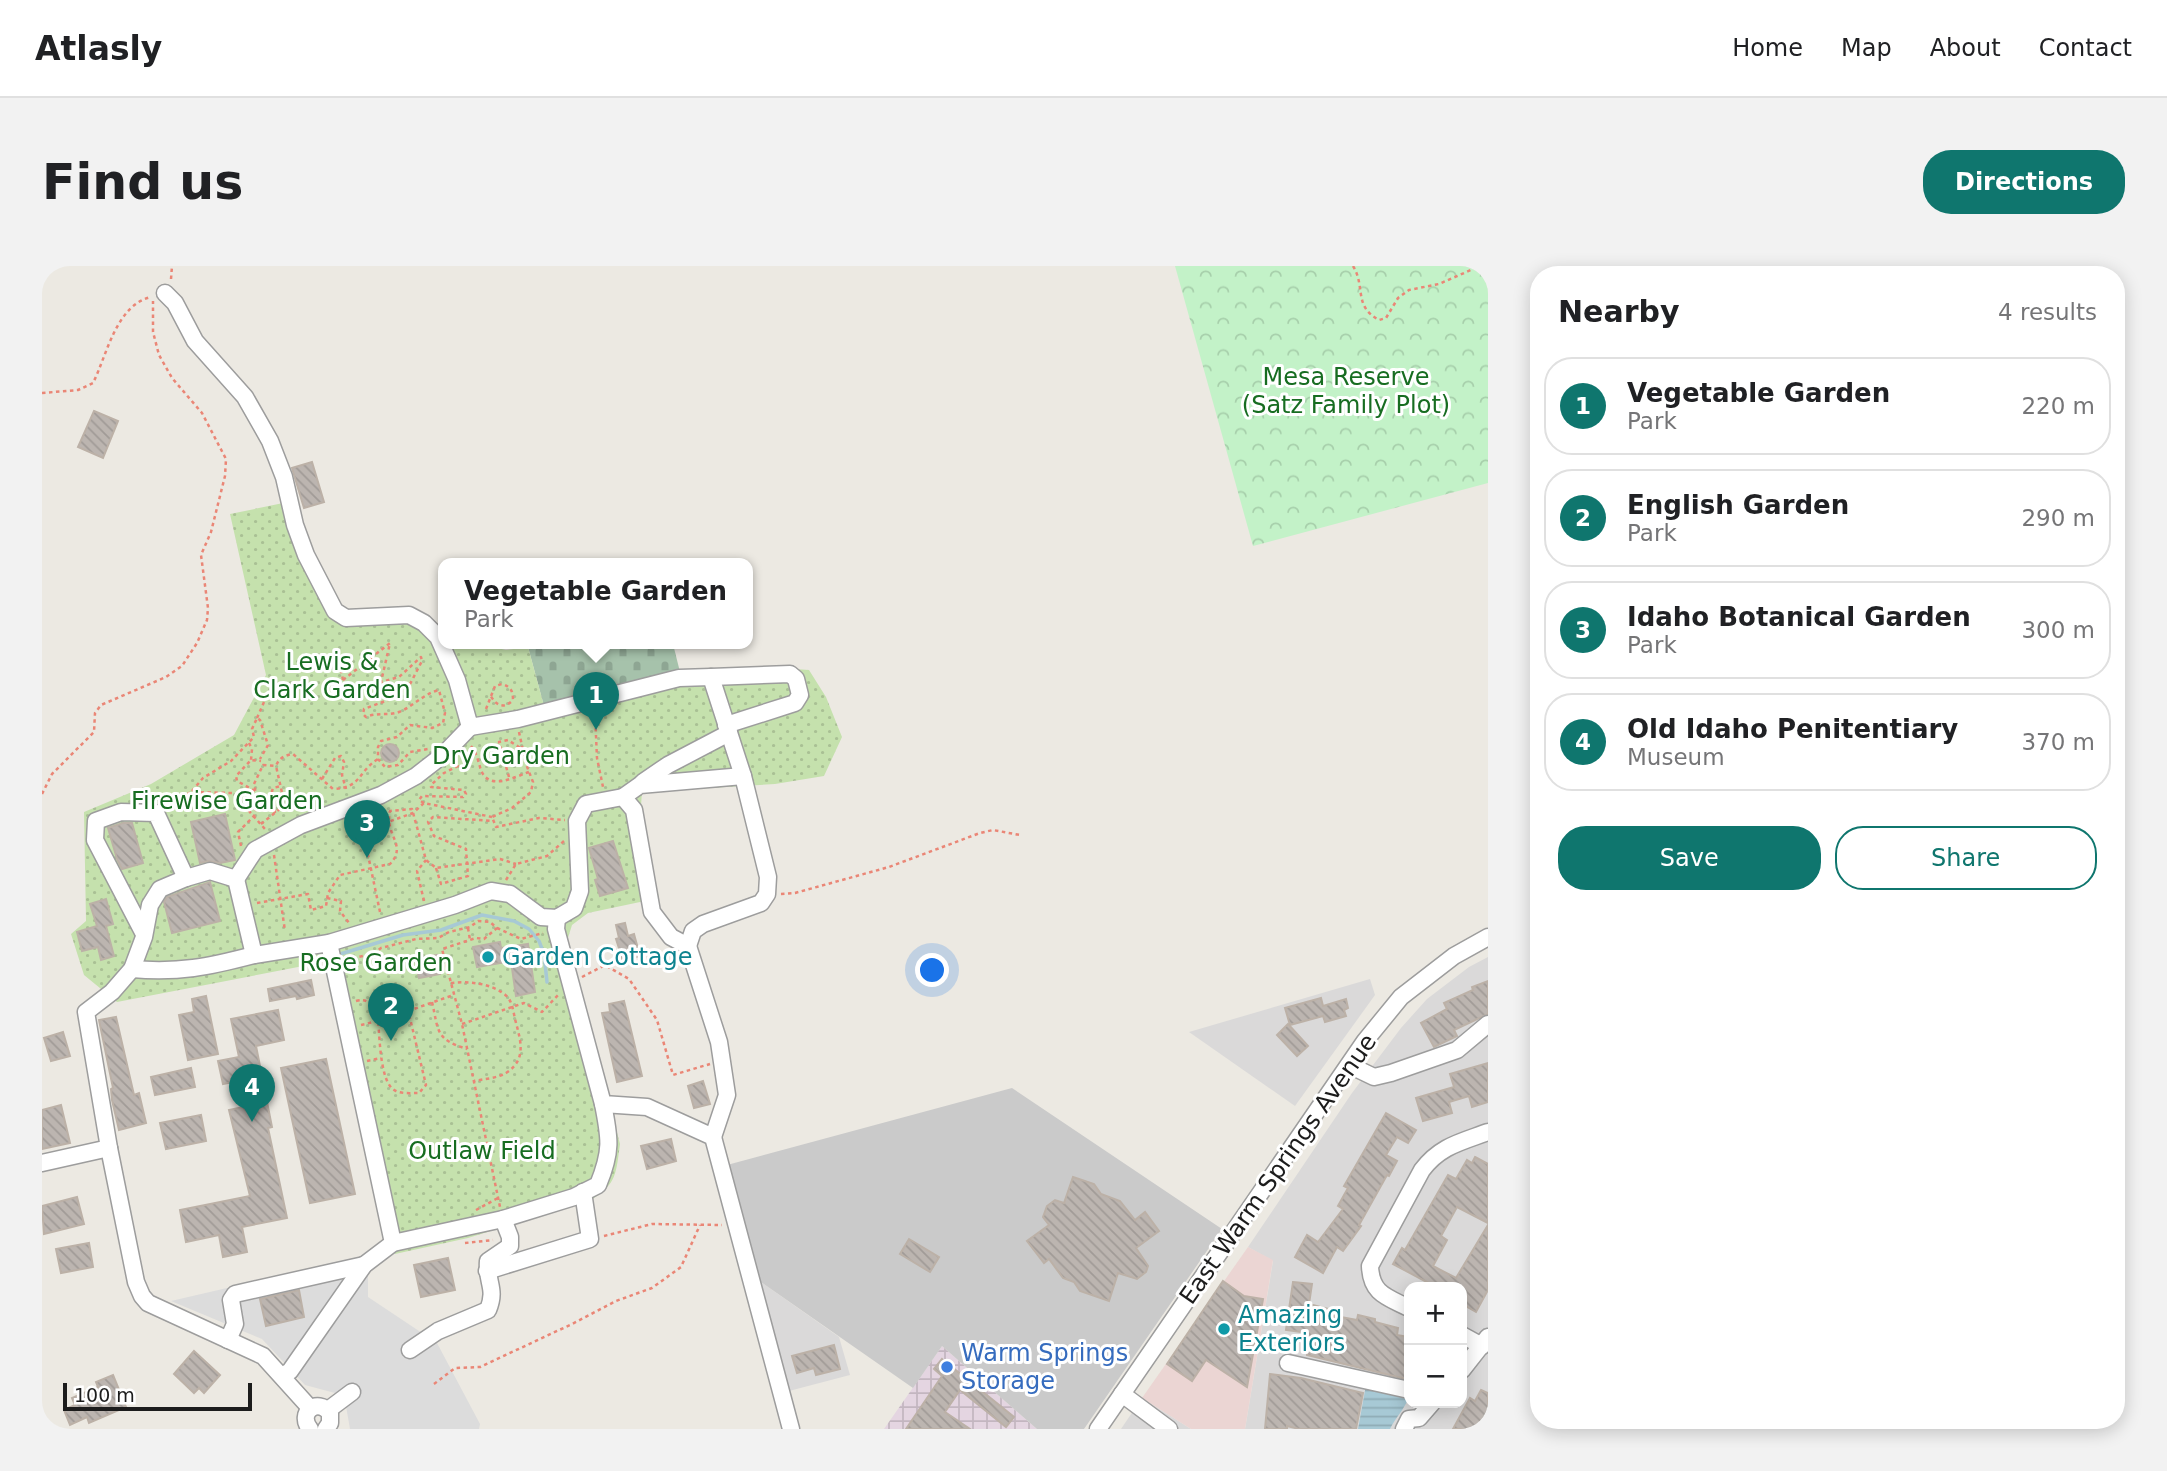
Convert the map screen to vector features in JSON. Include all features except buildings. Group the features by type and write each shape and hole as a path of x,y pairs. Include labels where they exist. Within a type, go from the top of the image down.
{"street":[{"path":"159,295 174,303 195,341 245,397 270,441 284,477 295,525 306,555 335,611 346,618 409,615 424,623 438,637"},
{"path":"443,649 452,669 466,731"},
{"path":"254,955 236,879 256,850 301,825 381,795 416,776 447,751 466,731 679,678 790,674 796,680 800,695 795,703 728,729 668,765 623,797 586,804 576,821 580,891 574,908 557,923"},
{"path":"711,677 743,776 768,877 767,894 761,903 703,924 692,931 688,946 719,1042 727,1095 713,1137 791,1429"},
{"path":"640,785 743,776"},
{"path":"623,797 634,810 653,912 671,937 688,946"},
{"path":"144,934 95,840 96,821 121,812 156,813 187,878"},
{"path":"236,879 210,871 160,890 150,905 132,969 112,992 86,1012 109,1148 136,1282 148,1303 263,1356 282,1376 305,1422 317,1405 331,1422 352,1392"},
{"path":"132,969 166,972 207,967 254,955 329,943 455,905 491,891 510,894 541,916 557,923"},
{"path":"282,1376 290,1371 364,1265 393,1243 503,1219 598,1185 609,1159 609,1133 557,923"},
{"name":"East Warm Springs Avenue","path":"1098,1429 1349,1065 1401,997 1454,956 1488,937"},
{"path":"329,943 393,1243"},
{"path":"1349,1065 1374,1077 1391,1073 1457,1049 1488,1024"},
{"path":"603,1104 647,1107 713,1137"},
{"path":"1404,1305 1378,1292 1370,1280 1370,1266 1431,1158 1442,1149 1488,1132"},
{"path":"42,1163 109,1148"},
{"path":"487,1271 590,1239 583,1192"},
{"path":"410,1350 438,1331 488,1310 494,1296 487,1271 488,1261 510,1246 510,1237 503,1219"},
{"path":"228,1340 235,1324 231,1300 236,1294 364,1265"},
{"path":"1467,1336 1485,1341 1467,1364"},
{"path":"1288,1363 1404,1390"},
{"path":"1122,1394 1170,1429"},
{"path":"1404,1429 1409,1419 1420,1424 1429,1408"}],"path":[{"path":"42,794 52,774 94,732 95,713 101,705 166,677 183,666 207,620 201,555 211,532 225,476 226,459 202,413 172,379 159,355 153,332 159,295 170,283 172,266"},
{"path":"1353,266 1357,272 1363,307 1367,313 1379,320 1386,318 1398,298 1409,289 1439,284 1480,266"},
{"path":"42,393 78,390 93,383 130,308 139,300 159,295"},
{"path":"334,699 343,680 390,643 381,682 399,677 421,657 422,661 409,686 388,700 364,709 363,714 366,717 398,712 429,692 439,690 445,713 443,723 432,728 410,725 397,737 381,741 378,759 386,767 398,765 410,752 434,748 447,751 458,762 458,766 444,773 431,787 464,790 466,794 463,797 422,796 419,800 493,819"},
{"path":"337,650 343,680"},
{"path":"502,684 509,687 513,700 501,706 495,704 490,695 495,686 502,684"},
{"path":"594,700 597,758 605,800"},
{"path":"156,813 191,792 203,778 231,761 254,737 252,729 264,702"},
{"path":"257,718 268,745 260,759"},
{"path":"256,903 308,894 311,910 326,906 328,893 340,875 390,864 398,850 387,821 390,811 412,808 426,860 436,868 441,884 468,876 466,849 434,836 428,822 433,817 493,819 531,792 534,782 515,720"},
{"path":"466,731 475,750 482,776 499,783 529,772"},
{"path":"509,779 499,742 508,740 525,751"},
{"path":"249,742 252,749 251,760 236,776 237,781 255,791"},
{"path":"261,824 281,808 283,797 276,766 287,754 293,754 301,760 333,789 346,789 353,785 371,763 378,759"},
{"path":"322,779 335,758 341,756 346,789"},
{"path":"251,760 260,759"},
{"path":"260,759 263,765"},
{"path":"263,765 276,766"},
{"path":"250,859 244,856 238,832 254,816 258,804 254,784 263,765"},
{"path":"275,813 272,791 273,788 281,786"},
{"path":"191,792 233,793 272,840 285,931"},
{"path":"383,926 363,831 413,813 424,803"},
{"path":"436,868 500,859 516,864 547,856 562,843 576,821 539,817 496,827 493,819"},
{"path":"767,894 795,893 889,867 993,830 1020,835"},
{"path":"426,860 417,872 427,913"},
{"path":"499,892 516,864"},
{"path":"327,898 341,901 340,911 349,922 350,936"},
{"path":"458,919 460,929"},
{"path":"335,970 381,948 416,939 439,938 468,928 478,921 490,922 521,939 557,923"},
{"path":"468,928 470,940"},
{"path":"497,928 484,939 476,938 442,949 467,1049 498,1198"},
{"path":"461,1024 524,1003 542,1012 570,984 605,965 629,979 657,1020 673,1075 722,1061"},
{"path":"451,983 464,981 487,986 506,995 513,1006 521,1035 522,1049 518,1062 504,1074 474,1081"},
{"path":"348,1029 393,1017 454,995"},
{"path":"354,1006 357,1000 362,999 377,1009 404,1005 408,1010 426,1085 419,1093 396,1092 389,1086 381,1059 377,1009"},
{"path":"432,1002 439,1032 447,1043 467,1049"},
{"path":"590,1239 652,1224 736,1226"},
{"path":"434,1384 455,1368 480,1367 616,1301 652,1288 681,1267 701,1225"}],"shaded area":[{"path":"1488,957 1488,1429 1245,1429 1273,1261 1248,1247 1352,1093 1401,1028 1427,999 1469,967"},
{"path":"1370,979 1375,995 1295,1106 1189,1032"},
{"path":"1012,1088 1222,1229 1084,1429 1037,1429 942,1346 913,1388 758,1280 727,1165"},
{"path":"1248,1247 1273,1260 1245,1429 1191,1429 1142,1398"},
{"path":"368,1255 368,1297 437,1343 480,1424 479,1429 350,1429 346,1406 335,1393 305,1385 262,1339 171,1301"},
{"path":"758,1280 839,1337 850,1375 789,1391"},
{"name":"Warm Springs Storage","path":"942,1346 1037,1429 884,1429"},
{"path":"1142,1398 1191,1429 1121,1429"}],"green space":[{"name":"Mesa Reserve (Satz Family Plot)","path":"1175,266 1488,266 1488,483 1253,546"},
{"path":"293,501 308,555 345,613 410,610 438,638 438,649 529,649 544,706 768,667 809,670 826,697 842,737 824,776 775,784 642,792 640,819 659,898 588,913 572,925 567,941 620,1144 611,1183 591,1200 468,1238 395,1254 386,1240 324,962 117,1002 84,975 71,934 86,921 84,812 151,784 234,735 266,675 230,514"},
{"path":"529,649 674,649 680,672 544,706"}],"water":[{"path":"1366,1385 1404,1394 1404,1406 1390,1429 1358,1429"}],"waterway":[{"path":"337,955 403,935 441,930 482,915 514,921 529,929 539,941 544,954 547,982"}],"place":[{"name":"Vegetable Garden","path":"596,730"},
{"name":"Idaho Botanical Garden","path":"367,858"},
{"name":"Garden Cottage","path":"488,957"},
{"name":"English Garden","path":"391,1041"},
{"name":"Old Idaho Penitentiary","path":"252,1122"},
{"name":"Amazing Exteriors","path":"1224,1329"},
{"name":"Warm Springs Storage","path":"947,1367"}],"park label":[{"name":"Lewis & Clark Garden","path":"332,676"},
{"name":"Dry Garden","path":"501,756"},
{"name":"Firewise Garden","path":"227,801"},
{"name":"Rose Garden","path":"376,963"},
{"name":"Outlaw Field","path":"482,1151"}]}
